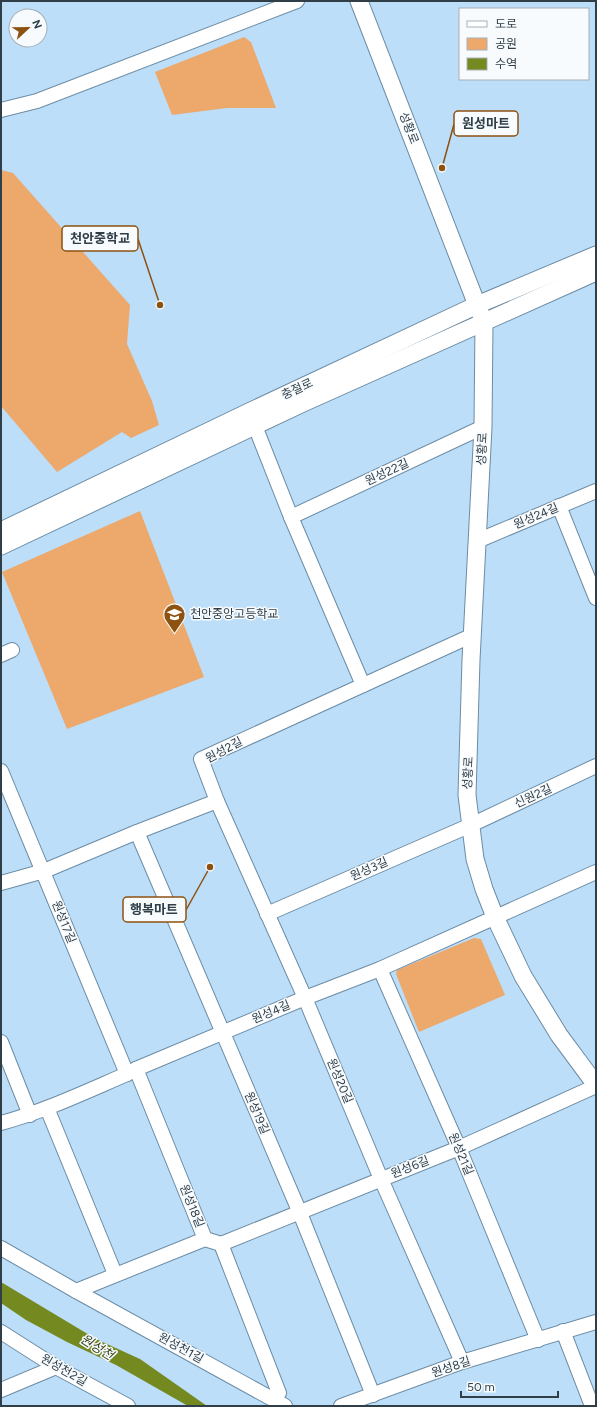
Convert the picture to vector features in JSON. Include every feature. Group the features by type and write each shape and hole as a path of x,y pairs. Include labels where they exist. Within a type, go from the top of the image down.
{"street":[{"path":"1,110 37,101 297,1"},
{"name":"성황로","path":"359,1 484,322 483,427 472,635 467,795 475,859 484,889 495,917 523,976 559,1034 596,1086"},
{"name":"충절로","path":"1,531 243,414 477,305 596,255"},
{"name":"충절로","path":"1,546 255,426 596,272"},
{"path":"255,426 291,517 363,685"},
{"name":"원성22길","path":"291,517 483,427"},
{"name":"원성24길","path":"477,541 596,491"},
{"path":"559,506 596,598"},
{"name":"원성2길","path":"217,800 201,759 472,635"},
{"name":"신원2길","path":"471,825 596,766"},
{"name":"원성17길","path":"1,771 132,1072"},
{"path":"1,883 44,871 217,800"},
{"name":"원성20길","path":"217,800 305,998 381,1179 462,1362"},
{"name":"원성3길","path":"267,914 471,825"},
{"name":"원성19길","path":"137,832 300,1213 373,1395"},
{"path":"495,917 596,872"},
{"name":"원성4길","path":"1,1123 30,1115 47,1108 305,998 380,969 495,917"},
{"name":"원성21길","path":"380,969 459,1148 538,1340"},
{"path":"1,1042 30,1115"},
{"name":"원성18길","path":"132,1072 205,1239 221,1244"},
{"name":"원성6길","path":"221,1244 459,1148 596,1086"},
{"path":"47,1108 115,1274"},
{"path":"76,1291 205,1239"},
{"path":"221,1244 279,1393 280,1403"},
{"name":"원성천1길","path":"1,1248 280,1403"},
{"name":"원성8길","path":"341,1406 462,1362 596,1322"},
{"path":"563,1331 592,1406"},
{"name":"원성천2길","path":"1,1332 56,1367 128,1406"},
{"path":"1,1390 56,1367"}],"green space":[{"path":"244,37 251,42 276,108 227,108 172,115 155,72"},
{"path":"1,170 13,173 130,305 127,344 152,401 159,425 131,438 122,432 57,472 1,406"},
{"path":"140,511 204,677 67,729 2,572"},
{"path":"474,938 481,939 505,995 419,1032 396,974 397,970"}],"water":[{"name":"원성천","path":"1,1282 96,1339 140,1359 207,1406 188,1406 116,1365 67,1342 26,1320 1,1303"}],"place":[{"name":"원성마트","path":"442,168"},
{"name":"천안중학교","path":"160,305"},
{"name":"천안중앙고등학교","path":"175,634"},
{"name":"행복마트","path":"210,867"}]}
